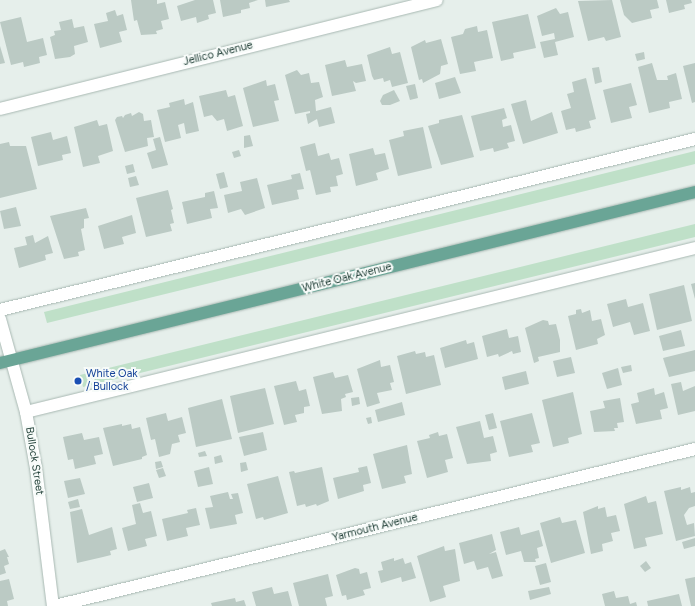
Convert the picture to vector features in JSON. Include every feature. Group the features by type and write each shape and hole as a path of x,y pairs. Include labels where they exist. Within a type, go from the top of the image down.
{"main road":[{"name":"White Oak Avenue","path":"0,363 695,192"}],"street":[{"name":"Jellico Avenue","path":"0,109 437,0"},
{"path":"0,310 695,139"},
{"path":"26,412 695,248"},
{"name":"Bullock Street","path":"0,319 26,412 36,468 54,606"},
{"name":"Yarmouth Avenue","path":"54,606 695,449"}],"green space":[{"path":"695,151 695,164 47,323 44,312"},
{"path":"695,224 695,237 83,387 80,375"}],"building":[{"path":"131,0 157,0 157,4 165,2 169,19 161,21 163,29 156,31 157,34 141,35 137,20 134,21"},
{"path":"195,0 213,0 216,13 208,15 209,19 197,23 196,17 181,21 177,6"},
{"path":"220,0 258,0 249,3 250,8 241,10 241,13 223,17"},
{"path":"265,0 289,0 290,2 266,7"},
{"path":"612,0 621,37 606,41 604,37 588,41 578,1"},
{"path":"620,0 657,0 659,8 650,10 652,18 632,23 624,15"},
{"path":"666,0 691,0 692,3 684,5 685,9 669,13"},
{"path":"556,8 560,14 568,12 574,37 555,42 558,55 544,58 540,42 555,39 554,33 542,36 537,16"},
{"path":"115,10 117,16 123,14 127,30 119,32 122,42 100,48 94,24 108,21 106,13"},
{"path":"528,14 536,48 513,53 514,58 501,61 492,22"},
{"path":"21,17 27,42 43,38 47,55 39,57 40,63 24,67 23,62 11,65 0,22"},
{"path":"72,19 74,28 84,26 88,42 74,46 75,54 70,57 55,59 50,37 55,35 54,31 61,30 59,22"},
{"path":"477,26 478,32 487,30 493,58 474,62 476,71 460,74 451,37 463,34 465,29"},
{"path":"441,39 448,64 441,66 440,74 423,83 422,79 419,80 411,47 425,40 426,43"},
{"path":"0,46 5,63 0,64"},
{"path":"390,47 392,54 400,52 408,83 392,87 390,80 384,82 383,78 374,80 372,76 367,55"},
{"path":"644,52 645,59 637,61 635,54"},
{"path":"345,60 347,67 362,64 366,81 356,83 353,81 356,91 332,96 325,65"},
{"path":"652,63 657,80 668,80 667,76 676,73 682,99 669,102 670,108 649,113 638,67"},
{"path":"695,63 695,102 692,103 683,66"},
{"path":"599,67 602,82 595,84 592,68"},
{"path":"297,70 301,75 309,73 311,83 319,82 323,97 315,100 316,111 331,107 335,123 319,127 317,119 308,124 306,114 310,113 310,111 295,114 285,75"},
{"path":"455,77 461,93 439,99 435,83"},
{"path":"586,78 596,119 589,121 591,128 576,132 575,128 566,130 561,111 571,108 567,94 574,92 572,82"},
{"path":"266,80 267,86 275,84 279,100 274,101 279,121 253,127 243,88"},
{"path":"631,83 637,105 629,107 632,118 611,123 603,90"},
{"path":"415,84 418,98 410,100 406,86"},
{"path":"226,90 228,97 235,95 243,126 227,131 224,119 217,121 212,115 204,117 199,96"},
{"path":"394,90 400,101 390,105 382,105 380,101 383,95"},
{"path":"184,99 185,105 193,102 199,131 186,134 184,123 178,125 181,138 165,142 157,110 170,107 169,103"},
{"path":"526,100 531,121 552,112 558,133 523,144 511,104"},
{"path":"504,108 507,118 502,120 503,127 511,125 515,141 507,143 509,148 494,152 493,148 480,151 471,116"},
{"path":"139,112 143,114 144,121 151,120 154,137 147,138 148,146 125,152 115,120 117,117 122,116 123,118 125,115 131,113 132,116"},
{"path":"462,115 474,157 441,165 428,126 439,123 439,120"},
{"path":"97,120 99,126 107,124 113,151 98,156 100,163 83,167 74,127"},
{"path":"423,127 432,168 398,176 389,140 404,136 403,131"},
{"path":"51,132 53,140 67,136 71,153 62,155 63,160 38,166 31,137"},
{"path":"250,135 253,146 244,148 244,136"},
{"path":"160,137 168,165 152,169 147,153 156,150 153,139"},
{"path":"9,142 10,146 26,146 37,189 0,198 0,144"},
{"path":"315,143 318,156 329,153 331,160 339,158 343,174 336,176 338,186 330,187 331,192 316,195 310,170 306,171 300,147"},
{"path":"373,148 375,155 385,153 389,169 376,173 378,180 356,186 349,154"},
{"path":"239,150 241,156 234,158 232,152"},
{"path":"133,164 135,172 127,174 125,166"},
{"path":"224,172 228,187 220,189 216,174"},
{"path":"300,173 304,189 297,190 299,199 272,205 267,185 292,179 291,175"},
{"path":"136,176 139,185 130,187 128,178"},
{"path":"257,178 265,208 245,215 241,209 228,213 224,195 242,191 240,182"},
{"path":"168,190 173,209 171,210 174,223 170,224 172,231 146,237 136,198"},
{"path":"214,191 218,208 210,209 212,218 187,224 182,202 205,197 205,193"},
{"path":"16,207 21,226 4,229 0,211"},
{"path":"86,208 89,218 84,219 84,228 81,229 85,250 78,252 79,256 64,259 50,216"},
{"path":"132,215 136,233 122,237 124,244 104,249 98,226"},
{"path":"33,235 35,243 48,236 53,253 45,255 46,260 19,268 14,248 27,245 25,237"},
{"path":"695,283 695,299 691,284"},
{"path":"684,285 692,321 657,330 649,294"},
{"path":"626,299 628,307 643,303 650,331 634,335 630,322 613,327 607,304"},
{"path":"581,309 582,313 590,310 592,321 601,319 605,335 597,339 598,344 576,350 568,316 576,314 576,310"},
{"path":"543,320 548,321 549,325 556,324 560,340 560,352 538,357 539,361 534,363 525,328"},
{"path":"507,329 509,338 518,336 521,352 513,354 512,351 499,357 498,354 487,357 482,336"},
{"path":"681,330 685,346 663,351 659,336"},
{"path":"466,340 467,344 474,342 478,359 445,368 440,348"},
{"path":"695,350 695,371 669,377 663,358"},
{"path":"415,351 416,354 425,352 426,357 434,355 441,385 406,394 397,356"},
{"path":"571,357 575,373 557,377 553,361"},
{"path":"380,360 381,367 390,365 394,382 390,383 392,390 377,393 380,403 367,407 357,369"},
{"path":"631,365 632,371 623,373 621,367"},
{"path":"618,368 622,385 607,389 602,373"},
{"path":"526,371 529,384 505,390 502,377"},
{"path":"333,372 335,378 348,375 353,392 345,394 346,397 341,399 342,411 322,414 313,377"},
{"path":"296,381 299,391 306,389 310,406 304,407 304,413 295,415 297,422 284,425 274,386"},
{"path":"681,382 683,391 695,386 695,411 678,415 671,384"},
{"path":"265,388 274,424 238,433 230,396"},
{"path":"654,388 655,395 664,392 668,408 660,410 662,419 636,424 631,404 639,402 637,393"},
{"path":"573,392 582,434 568,438 569,443 553,447 542,400"},
{"path":"359,397 360,404 352,406 351,398"},
{"path":"620,398 624,422 617,423 618,428 614,428 615,431 594,432 590,411 605,408 603,401"},
{"path":"222,399 232,439 196,447 188,408"},
{"path":"402,402 405,415 378,422 375,410"},
{"path":"166,413 168,421 182,417 186,433 178,435 180,442 172,444 170,454 159,457 155,439 151,440 146,418"},
{"path":"493,413 497,428 489,430 485,415"},
{"path":"532,413 540,443 531,445 533,452 509,457 500,421"},
{"path":"371,417 372,423 368,424 366,418"},
{"path":"480,421 484,438 493,436 497,452 490,454 491,461 467,464 456,427"},
{"path":"122,424 122,426 131,424 132,429 140,427 147,455 142,457 142,459 113,466 103,428"},
{"path":"263,432 267,450 244,456 239,437"},
{"path":"438,432 439,436 447,434 453,458 445,460 448,472 427,478 417,441 430,438 429,435"},
{"path":"82,433 84,440 99,437 103,454 94,456 96,464 75,469 73,459 68,460 63,437"},
{"path":"407,445 412,474 404,476 406,483 382,489 373,454"},
{"path":"205,451 207,456 199,457 198,453"},
{"path":"221,455 223,462 215,464 214,457"},
{"path":"161,461 163,467 156,469 155,462"},
{"path":"246,462 248,470 241,472 240,463"},
{"path":"367,466 371,483 363,485 364,491 338,499 333,478 359,472 358,468"},
{"path":"209,467 213,484 198,487 194,471"},
{"path":"322,467 329,501 317,506 316,504 306,507 305,504 297,506 289,472 294,471 295,473"},
{"path":"163,468 166,476 159,478 156,470"},
{"path":"278,476 288,513 264,520 263,517 256,519 247,484"},
{"path":"80,478 85,494 68,498 64,481"},
{"path":"149,483 153,498 137,502 133,487"},
{"path":"681,487 681,490 690,487 691,493 695,492 695,506 689,508 684,515 687,525 694,523 695,536 676,541 664,491"},
{"path":"228,492 230,499 233,499 231,494 238,493 243,513 235,515 237,524 210,529 205,508 213,507 210,496"},
{"path":"646,496 648,503 656,501 663,534 645,538 647,546 634,549 624,504"},
{"path":"78,499 80,507 70,509 68,502"},
{"path":"140,503 143,513 151,511 157,536 145,539 147,546 128,551 122,528 136,524 132,505"},
{"path":"598,506 598,509 605,507 607,517 616,515 620,531 611,533 613,541 602,544 603,551 591,554 583,512"},
{"path":"196,508 200,525 186,528 188,536 167,541 162,519 188,513 187,510"},
{"path":"82,509 89,535 112,527 117,549 110,551 111,555 77,563 70,512"},
{"path":"560,517 562,523 576,520 585,553 551,563 540,523"},
{"path":"519,527 521,535 539,530 543,546 537,548 539,558 535,559 536,562 524,562 521,551 506,555 500,532"},
{"path":"492,534 496,550 489,554 496,552 503,576 492,579 488,567 477,570 474,561 464,564 459,543"},
{"path":"695,538 695,546 684,549 682,542"},
{"path":"444,546 445,551 455,549 460,581 443,586 446,597 430,602 417,556"},
{"path":"5,549 9,557 7,557 9,564 4,566 6,573 0,575 0,551"},
{"path":"394,558 394,561 403,558 405,564 411,562 416,578 402,582 401,577 381,583 378,571 383,570 381,562"},
{"path":"646,561 651,568 645,572 640,566"},
{"path":"546,563 551,582 540,585 535,566"},
{"path":"355,568 359,569 360,574 367,572 371,588 363,590 365,595 347,600 346,595 342,596 336,575"},
{"path":"328,574 333,596 325,598 327,606 299,606 293,583"},
{"path":"695,577 695,606 691,606 685,579"},
{"path":"9,579 14,599 7,601 8,606 0,606 0,581"},
{"path":"272,587 274,594 288,591 292,606 256,606 252,592"},
{"path":"549,587 551,594 530,600 528,591"},
{"path":"614,591 616,598 628,596 630,604 636,602 637,606 605,606 602,594"},
{"path":"679,594 682,606 648,606 647,601"},
{"path":"235,598 236,602 244,600 246,606 212,606 211,603"}],"place":[{"name":"White Oak / Bullock","path":"78,381"}]}
